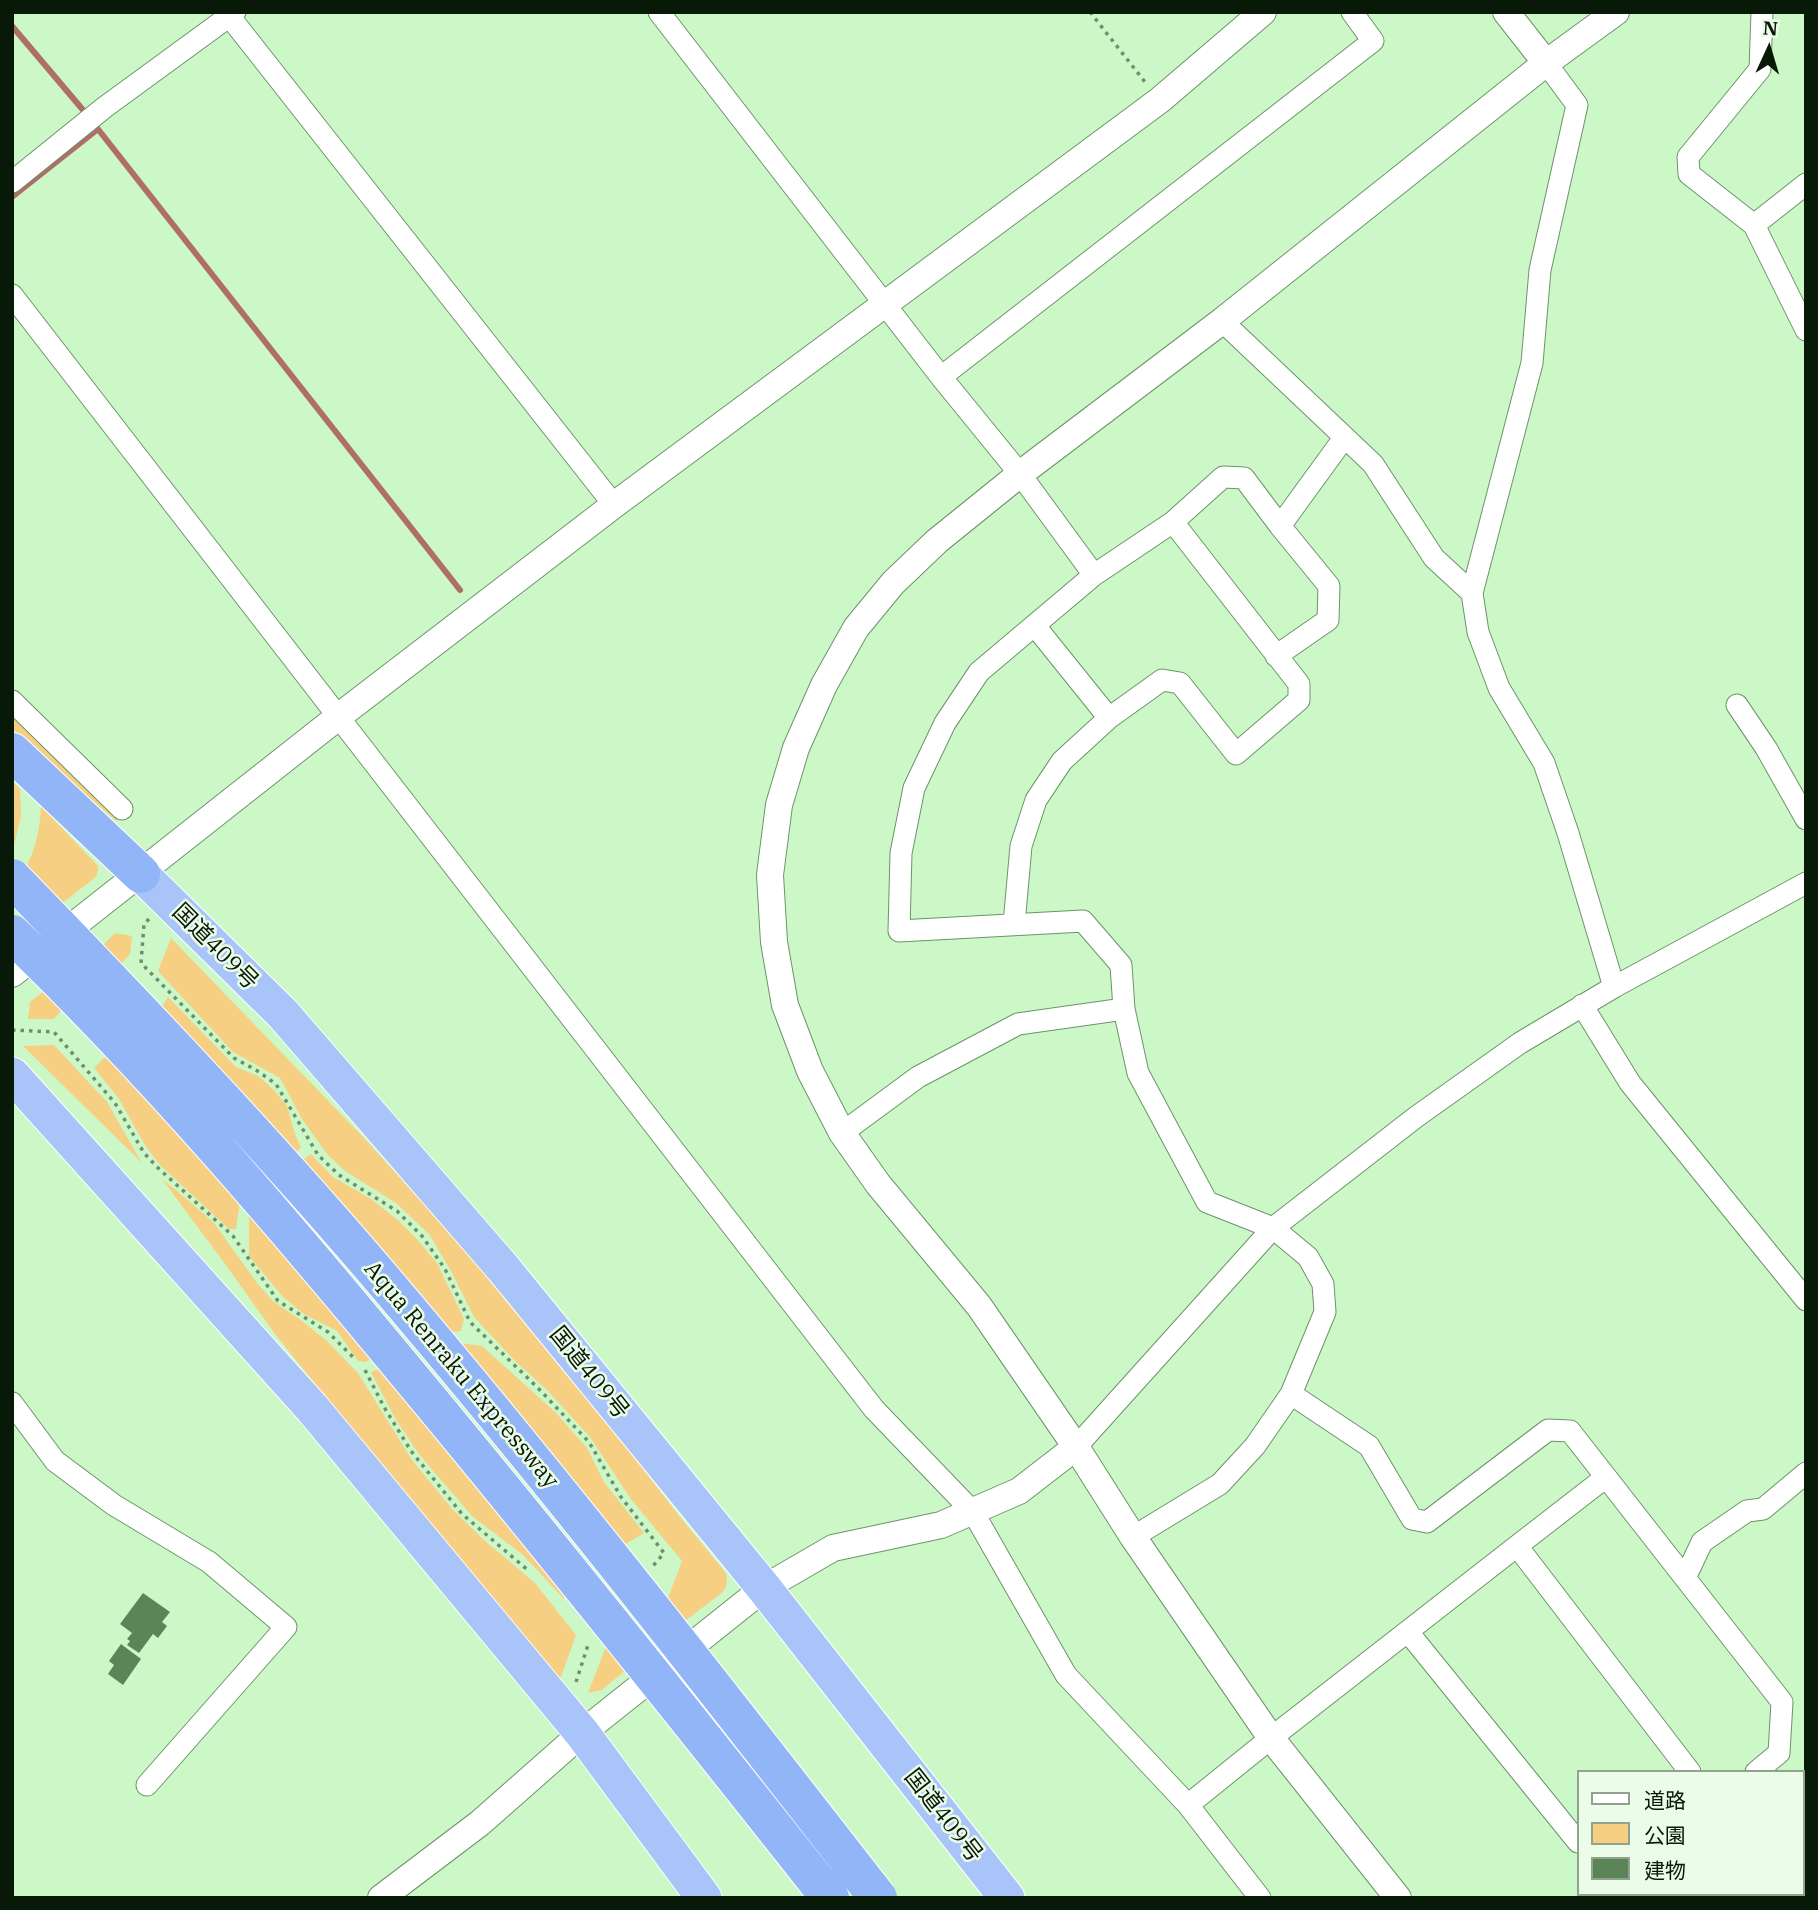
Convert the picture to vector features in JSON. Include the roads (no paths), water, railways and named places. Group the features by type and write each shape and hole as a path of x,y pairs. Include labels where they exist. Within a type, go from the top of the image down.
{"highway":[{"path":"12,752 154,887"},
{"name":"Aqua Renraku Expressway","path":"12,878 222,1098 386,1283 579,1516 878,1898"},
{"name":"国道409号","path":"154,887 283,1014 503,1268 764,1588 1007,1898"},
{"name":"Aqua Renraku Expressway","path":"12,934 193,1123 344,1297 547,1542 830,1898"},
{"path":"12,1075 312,1408 582,1733 704,1898"}],"street":[{"path":"659,12 941,377 1020,474 1094,575"},
{"path":"12,974 154,887 338,717 614,505 1160,100 1263,12"},
{"path":"941,377 1373,41 1352,12"},
{"path":"1506,12 1577,105 1540,270 1532,363 1472,593 1478,632 1499,688 1544,762 1614,987"},
{"path":"1398,1898 1271,1738 979,1306 878,1184 842,1133 810,1072 785,1006 774,942 770,875 779,805 796,748 824,685 856,628 893,583 937,541 1020,474 1222,321 1546,63 1616,12"},
{"path":"1762,12 1760,69 1688,157 1689,174 1754,225 1806,330"},
{"path":"12,182 79,127 230,14 614,505"},
{"path":"1754,225 1806,184"},
{"path":"12,295 874,1409 974,1512 1066,1675 1188,1805 1260,1898"},
{"path":"1222,321 1373,464 1434,558 1472,593"},
{"path":"1280,526 1344,438"},
{"path":"1133,1537 1220,1484 1255,1446 1291,1394 1325,1312 1323,1284 1308,1257 1273,1227 1207,1202 1138,1073 1124,1009 1121,965 1083,920 899,931 901,853 914,788 945,723 979,673 1094,575 1173,522 1223,477 1244,478 1329,586 1328,621 1276,656"},
{"path":"1014,925 1021,846 1036,800 1062,761 1109,718 1162,680 1180,682 1236,754 1299,700 1299,684 1173,522"},
{"path":"1035,626 1109,718"},
{"path":"12,701 122,809"},
{"path":"1737,705 1766,748 1806,819"},
{"path":"381,1898 480,1823 582,1733 764,1588 833,1548 941,1525 1019,1491 1076,1447 1273,1227 1437,1102 1520,1043 1614,987 1806,883"},
{"path":"1582,1005 1630,1083 1806,1300"},
{"path":"842,1133 918,1077 1018,1024 1124,1009"},
{"path":"1291,1394 1369,1446 1412,1519 1419,1521 1427,1522 1548,1430 1570,1432 1782,1702 1779,1753 1758,1770"},
{"path":"12,1404 55,1461 114,1505 209,1562 286,1627 147,1785"},
{"path":"1685,1578 1702,1542 1747,1511 1763,1509 1806,1473"},
{"path":"1188,1805 1606,1477"},
{"path":"1517,1546 1688,1770"},
{"path":"1408,1632 1576,1840"}],"waterway":[{"path":"12,26 83,110 460,590"},
{"path":"12,197 98,129"}]}
